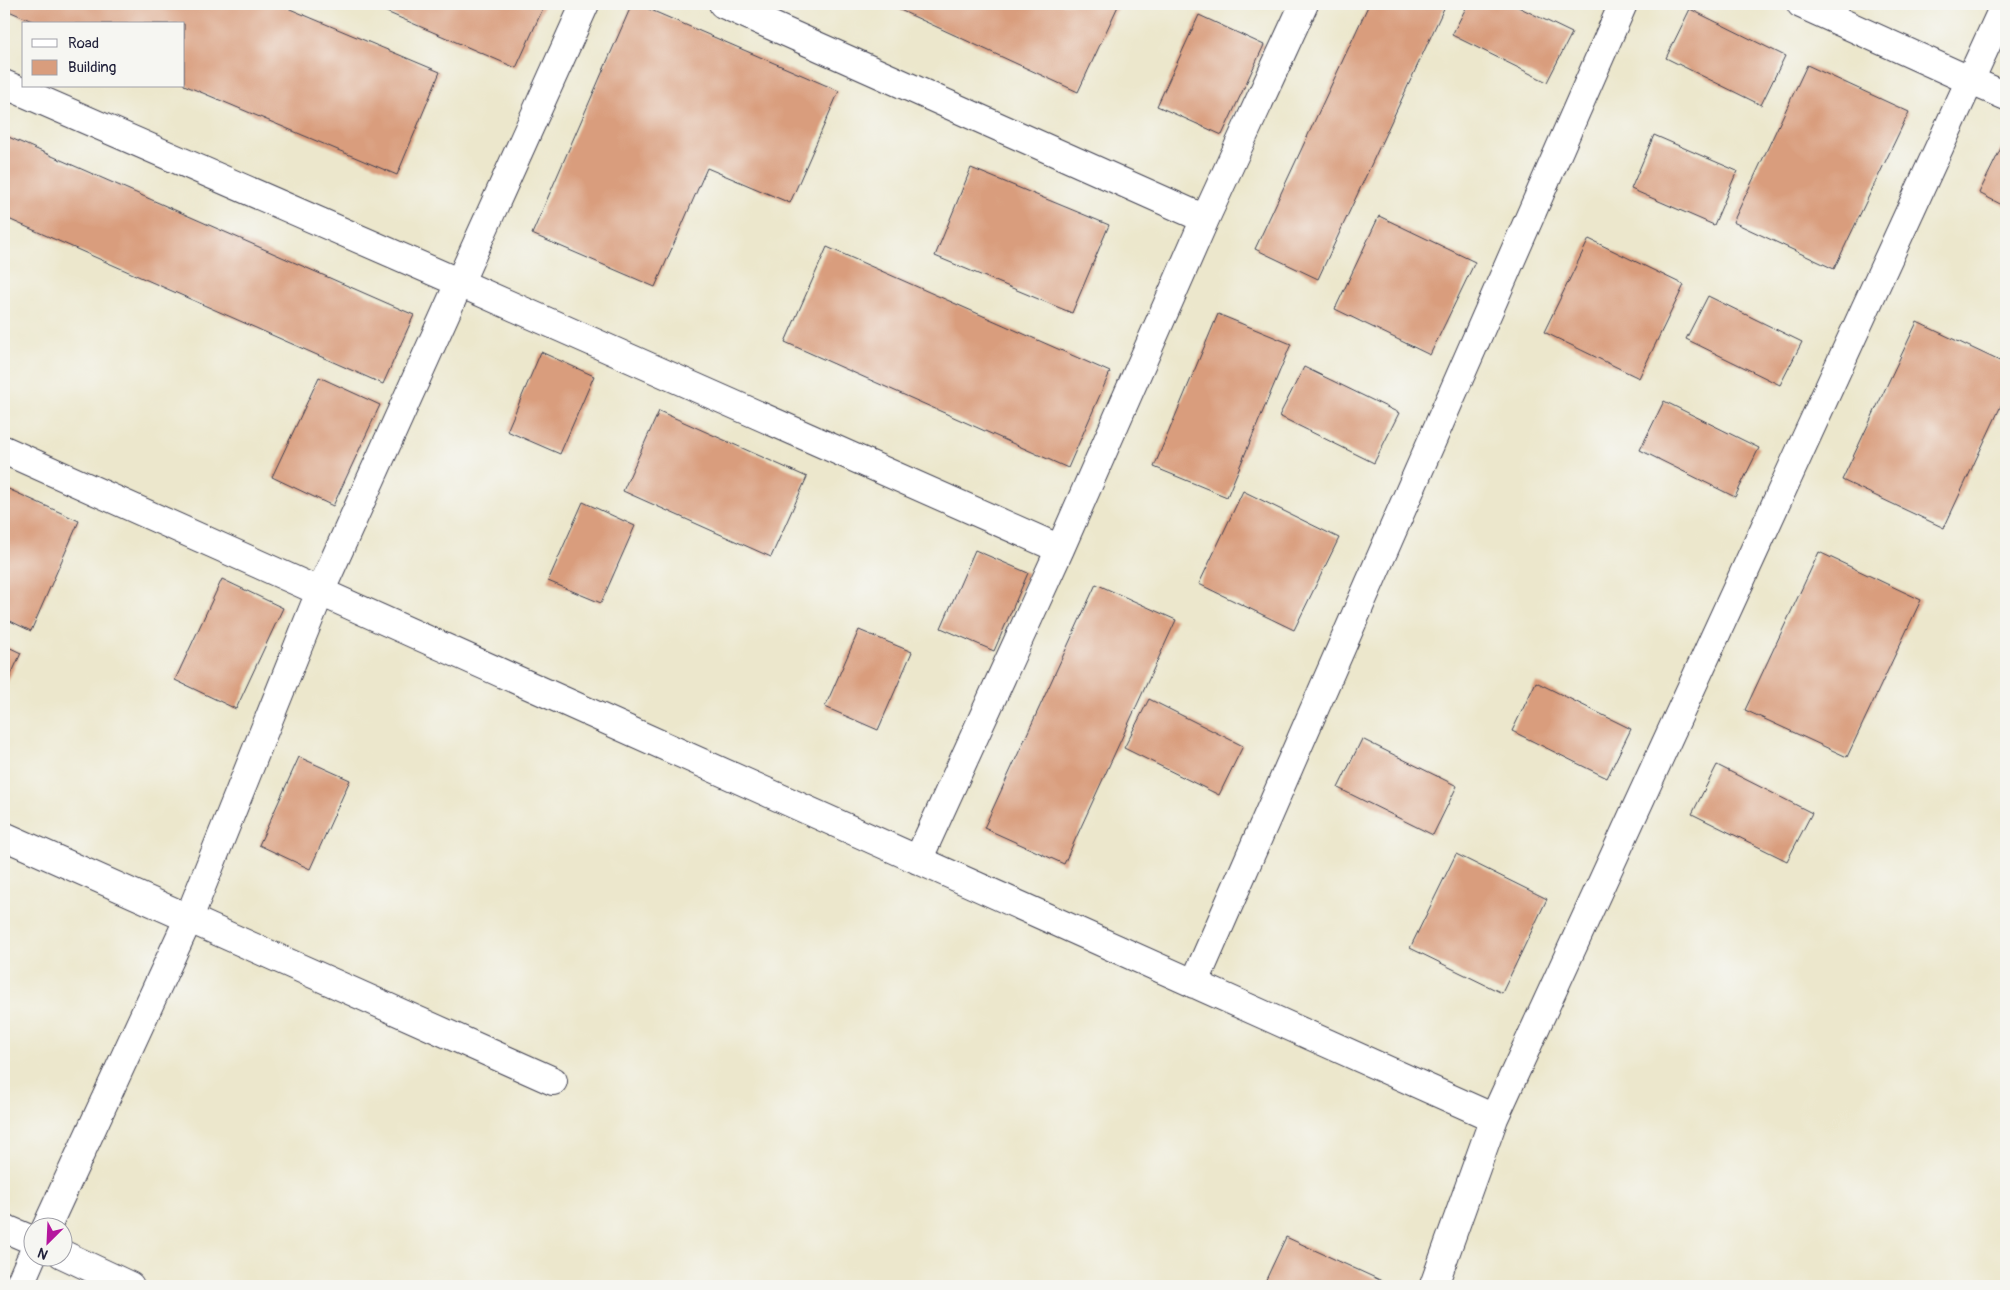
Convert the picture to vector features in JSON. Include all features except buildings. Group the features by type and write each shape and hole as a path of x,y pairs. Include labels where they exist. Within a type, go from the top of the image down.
{"street":[{"path":"51,1218 188,920 320,592 585,4"},
{"path":"724,4 1205,219"},
{"path":"918,860 1060,549 1205,219 1304,4"},
{"path":"1194,984 1623,4"},
{"path":"1801,4 2006,96"},
{"path":"1434,1285 1494,1118 2005,4"},
{"path":"4,84 460,283 1060,549"},
{"path":"4,450 1494,1118"},
{"path":"4,836 188,920 553,1081"},
{"path":"4,1228 22,1236"},
{"path":"72,1259 130,1286"},
{"path":"19,1286 27,1268"}]}
